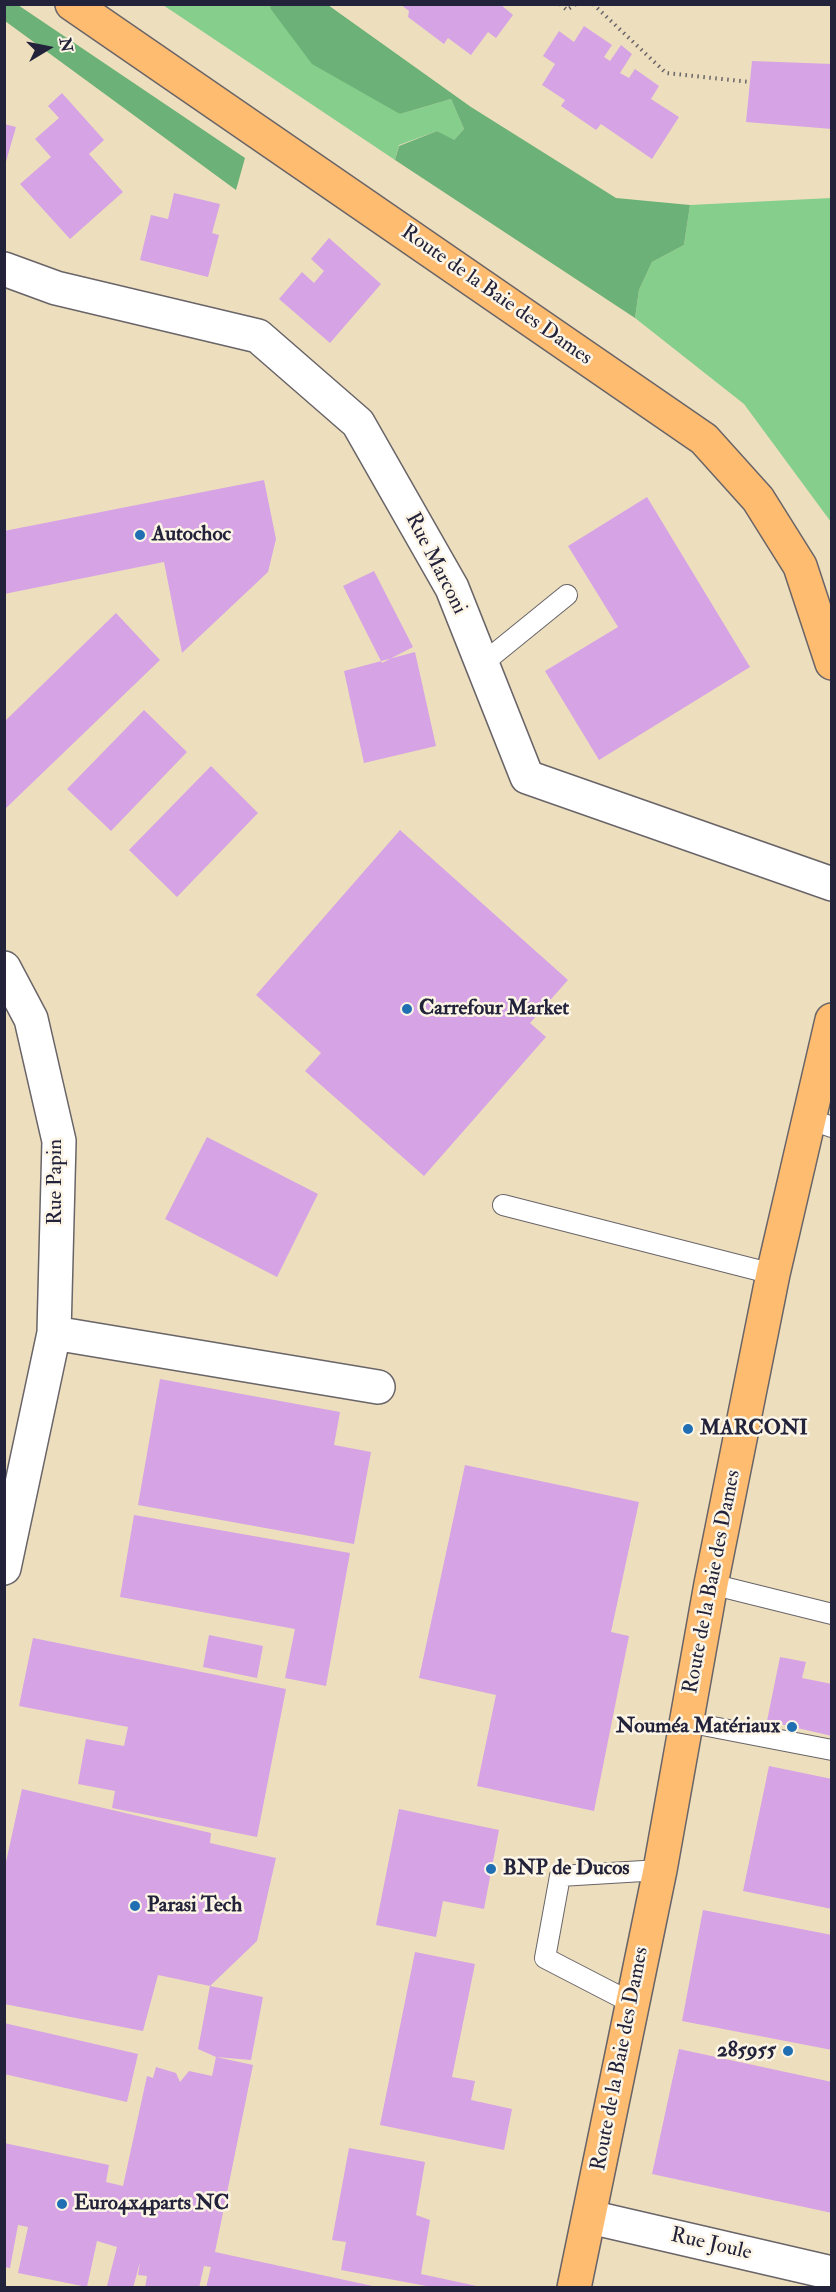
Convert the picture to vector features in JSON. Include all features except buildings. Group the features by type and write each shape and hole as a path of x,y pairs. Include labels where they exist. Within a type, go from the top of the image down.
{"main road":[{"name":"Route de la Baie des Dames","path":"72,4 704,439 758,498 800,566 831,663"},
{"name":"Route de la Baie des Dames","path":"574,2288 660,1870 711,1584 773,1274 820,1123 831,1020"}],"street":[{"name":"Rue Marconi","path":"4,269 56,288 258,336 358,423 452,588 527,777 831,884"},
{"name":"Rue Papin","path":"4,968 31,1019 59,1141 54,1334 4,1568"},
{"path":"54,1334 378,1387"},
{"name":"Rue Joule","path":"590,2217 831,2273"}],"lane":[{"path":"482,664 567,595"},
{"path":"503,1205 773,1274"},
{"path":"711,1584 831,1614"},
{"path":"687,1722 831,1750"},
{"path":"632,2003 544,1958 561,1876 660,1870"}],"path":[{"path":"560,4 567,10 576,4"},
{"path":"593,4 666,72 750,82"}],"green space":[{"path":"5,4 18,5 245,158 236,190 5,21"},
{"path":"271,4 328,5 471,107 616,198 690,205 684,245 652,262 639,290 635,318 395,160 399,146 437,131 454,140 464,129 451,99 400,114 312,64 270,8"},
{"path":"163,5 271,5 270,8 400,114 451,99 464,129 453,141 437,131 399,145 395,160"},
{"path":"831,198 831,522 744,404 635,318 639,290 652,262 684,245 690,205"}],"place":[{"name":"Autochoc","path":"140,535"},
{"name":"Carrefour Market","path":"407,1009"},
{"name":"MARCONI","path":"688,1429"},
{"name":"Nouméa Matériaux","path":"792,1727"},
{"name":"BNP de Ducos","path":"491,1869"},
{"name":"Parasi Tech","path":"135,1906"},
{"name":"285955","path":"788,2051"},
{"name":"Euro4x4parts NC","path":"62,2204"}]}
